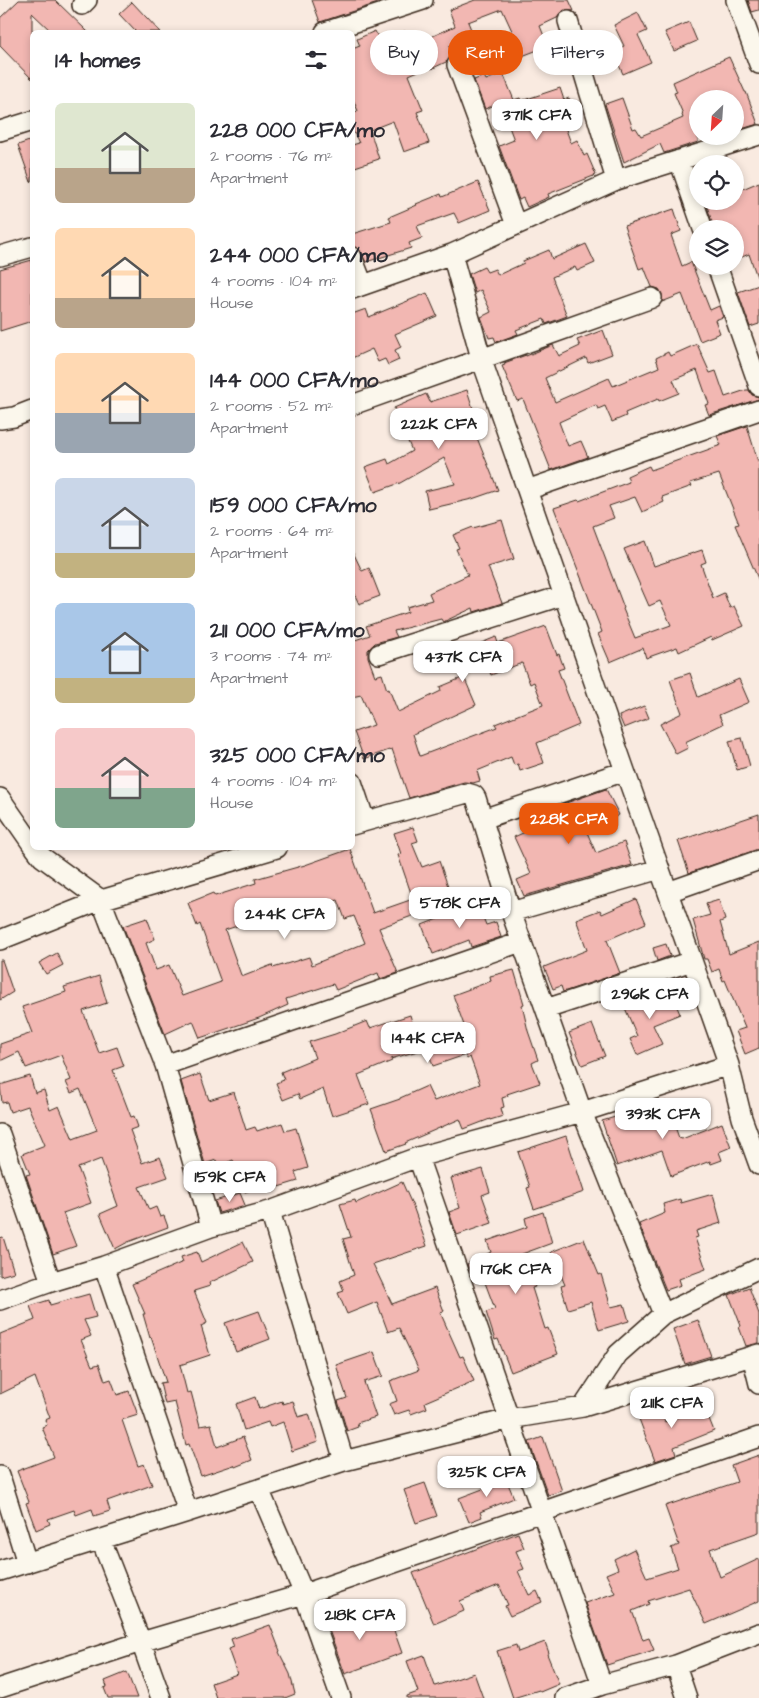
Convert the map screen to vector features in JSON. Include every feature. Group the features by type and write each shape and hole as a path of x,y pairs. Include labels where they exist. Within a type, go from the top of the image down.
{"street":[{"path":"332,30 423,0"},
{"path":"736,0 759,64"},
{"path":"568,22 616,180"},
{"path":"461,75 516,225"},
{"path":"0,131 30,122"},
{"path":"355,272 358,287 452,254 616,180 759,135"},
{"path":"679,160 700,220"},
{"path":"0,256 30,248"},
{"path":"452,254 481,358 624,771 730,1065 751,1115 759,1165"},
{"path":"720,275 759,386"},
{"path":"355,404 652,298"},
{"path":"527,490 759,410"},
{"path":"0,419 14,417 30,411"},
{"path":"379,654 564,595"},
{"path":"484,819 624,771"},
{"path":"355,800 359,823 467,793 474,795 476,798 521,942 582,1112 663,1314"},
{"path":"0,798 30,841"},
{"path":"37,850 42,857 101,900 165,1064 211,1227"},
{"path":"0,940 101,900 270,850"},
{"path":"668,892 759,860"},
{"path":"511,912 660,869"},
{"path":"165,1064 521,942"},
{"path":"546,1009 692,961"},
{"path":"0,1300 104,1266 211,1227 270,1211 418,1157 582,1112 730,1065"},
{"path":"0,1134 51,1282"},
{"path":"418,1157 602,1685"},
{"path":"270,1211 344,1461"},
{"path":"104,1266 188,1512"},
{"path":"583,1407 618,1354 663,1314 759,1268"},
{"path":"0,1572 344,1461 510,1418 583,1407 756,1355 759,1384"},
{"path":"0,1688 141,1642 304,1594 759,1437"},
{"path":"0,1476 27,1563"},
{"path":"258,1489 304,1594 341,1698"},
{"path":"101,1540 161,1698"},
{"path":"565,1698 602,1685 676,1665 759,1633"},
{"path":"676,1665 687,1698"}],"building":[{"path":"19,0 55,0 86,30 50,30 32,13 30,77 0,46 0,18"},
{"path":"312,0 387,0 320,22"},
{"path":"475,0 569,0 574,11 564,10 557,18 540,26 542,30 533,30 533,52 523,56 523,30 512,30 502,9 468,22 471,30 448,30 448,60 438,66 438,34 455,26 449,10"},
{"path":"748,0 759,0 759,10 752,12"},
{"path":"132,2 158,30 134,30 119,14"},
{"path":"638,13 647,31 638,35 651,62 623,74 623,30 616,30 614,25"},
{"path":"689,22 697,41 674,51 665,32"},
{"path":"370,33 370,75 409,75 423,110 417,112 429,143 404,152 393,121 370,130 379,159 355,167 355,144 359,143 355,135 355,112 358,111 355,104 355,48 360,46 357,39"},
{"path":"729,57 746,92 758,124 744,128 744,90 689,90 689,145 664,153 660,144 624,162 605,104 622,98 633,129 636,128 641,136 683,118 674,93 677,92 673,82"},
{"path":"498,75 504,75 514,100 520,98 521,101 560,88 564,100 569,98 574,112 561,116 571,143 577,140 584,156 587,154 596,175 548,194 549,197 527,207 523,198 519,200 499,146 514,140 500,103 485,109 474,80 484,76 486,80"},
{"path":"30,141 30,179 18,145"},
{"path":"478,182 490,210 459,223 454,213 417,226 422,238 409,243 411,248 366,262 359,249 355,247 355,233 391,222 389,217 441,194 442,197"},
{"path":"759,182 759,277 757,277 749,254 744,256 744,220 711,220 708,210 744,210 744,188"},
{"path":"674,209 681,231 671,235 682,266 689,263 689,275 696,275 710,310 719,306 723,317 715,320 720,333 700,341 682,294 662,302 662,294 659,289 652,287 644,267 639,269 624,226"},
{"path":"586,244 595,263 577,271 575,267 552,277 567,316 546,324 544,319 516,330 518,334 496,342 494,337 489,338 481,317 491,312 481,290 475,293 469,274 484,267 487,272 495,269 498,275 524,263 523,261 549,250 552,259"},
{"path":"30,261 30,322 0,331 0,269"},
{"path":"759,285 759,324 750,327 738,292"},
{"path":"427,293 437,316 395,334 401,347 395,350 399,360 388,365 385,359 378,362 372,349 355,357 355,313 366,309 369,317"},
{"path":"603,330 612,354 588,363 586,358 545,378 555,402 609,378 613,386 659,367 656,358 668,352 670,356 697,344 710,373 716,371 725,397 749,390 752,395 759,397 759,399 709,415 705,405 709,404 697,370 673,380 679,393 659,401 658,399 625,413 626,416 612,422 605,406 598,409 596,405 559,422 568,446 581,441 588,457 551,470 523,399 517,401 502,366 505,365 504,363 553,345 559,356 580,346 577,340"},
{"path":"467,390 477,421 471,423 498,490 472,499 429,509 425,491 455,484 444,458 400,483 375,492 365,467 387,459 389,464 412,451 394,408 426,394 430,402"},
{"path":"747,426 759,465 759,581 735,525 739,524 719,474 690,483 692,486 662,497 664,502 642,512 635,497 609,506 614,518 593,526 635,638 671,625 660,601 649,606 624,549 645,541 654,566 702,550 706,562 701,564 713,598 724,593 730,608 734,606 744,626 712,640 711,637 679,652 677,647 646,658 643,648 610,662 598,634 602,632 554,508 579,501 629,482 627,476 649,466 651,470 721,445 717,436"},
{"path":"502,520 514,559 488,567 502,603 474,612 473,608 443,622 441,619 394,631 397,637 375,643 368,650 368,657 375,676 382,674 387,690 389,689 398,712 441,691 440,687 464,677 476,705 413,734 420,756 497,727 495,724 543,705 534,682 530,684 522,663 491,675 479,644 496,637 498,643 546,626 564,668 558,670 579,725 537,743 544,763 520,771 518,764 514,765 511,757 477,771 480,781 473,783 464,782 409,798 392,749 364,759 355,735 355,732 374,725 361,695 355,696 355,640 370,635 366,626 408,612 407,607 432,600 429,593 468,575 456,549 459,548 453,535"},
{"path":"355,556 362,571 369,568 380,596 359,604 355,595"},
{"path":"690,673 698,697 739,679 749,702 719,715 723,724 685,742 688,748 676,754 660,724 682,713 670,680"},
{"path":"644,706 649,718 624,728 619,716"},
{"path":"742,738 750,766 737,770 729,741"},
{"path":"606,789 619,815 586,830 596,853 624,842 632,865 524,896 517,880 531,874 514,837 532,829 530,826 552,818 549,809"},
{"path":"759,814 759,849 689,873 678,841"},
{"path":"413,827 418,841 412,843 422,867 439,861 449,889 418,899 423,912 379,928 398,973 380,979 378,973 336,990 333,984 286,999 288,1005 259,1018 200,1038 193,1021 165,1034 123,926 147,918 155,939 146,943 156,970 169,965 182,996 221,982 200,924 197,926 188,903 213,893 215,896 256,883 255,879 350,850 373,913 413,899 398,855 401,854 394,833","holes":["338,900 345,919 354,916 365,943 312,965 309,957 273,968 272,965 244,976 241,975 225,930 307,903 309,909"]},
{"path":"636,899 646,923 607,940 620,973 563,992 561,986 553,989 544,967 587,950 576,919 600,910 602,914"},
{"path":"719,900 725,920 720,922 729,954 759,942 759,1048 745,1054 736,1031 745,1028 719,969 712,972 707,959 704,959 693,920 710,915 706,904"},
{"path":"477,901 486,925 496,922 501,937 471,947 469,940 433,954 422,925 458,911 457,909"},
{"path":"666,944 670,956 657,961 653,948"},
{"path":"57,953 63,965 46,974 39,963"},
{"path":"0,960 2,960 13,992 0,1000"},
{"path":"514,970 524,1004 522,1005 528,1031 538,1060 532,1063 540,1083 507,1094 508,1096 502,1098 504,1107 501,1108 503,1116 464,1129 460,1119 406,1144 386,1151 371,1109 400,1099 427,1086 434,1101 480,1084 470,1057 467,1059 465,1055 433,1066 427,1048 391,1059 392,1061 358,1075 369,1104 332,1116 323,1089 300,1099 298,1094 283,1100 276,1083 284,1080 281,1072 315,1058 309,1042 367,1021 370,1028 410,1015 417,1039 440,1031 442,1036 465,1028 453,995 491,981 490,976"},
{"path":"99,976 107,1003 83,1011 99,1053 117,1047 124,1066 113,1070 131,1117 134,1116 138,1127 130,1130 142,1163 160,1157 168,1177 139,1187 149,1210 156,1207 160,1217 164,1216 168,1227 115,1249 100,1214 118,1206 101,1159 78,1168 91,1203 63,1213 76,1246 53,1254 26,1175 30,1174 22,1154 45,1145 28,1106 10,1112 7,1102 2,1103 0,1085 30,1076 35,1093 44,1090 50,1110 59,1106 73,1139 97,1130 80,1089 71,1093 66,1082 71,1080 61,1055 26,1068 19,1052 0,1061 0,1044 32,1033 22,1007 66,992 64,987"},
{"path":"670,990 680,1014 653,1025 662,1044 637,1055 630,1039 637,1036 625,1008"},
{"path":"592,1024 605,1056 582,1065 569,1033"},
{"path":"200,1074 209,1100 234,1092 246,1130 255,1127 257,1131 282,1123 285,1131 296,1128 308,1168 295,1172 298,1181 275,1188 273,1182 245,1192 233,1160 219,1166 216,1160 205,1164 181,1081"},
{"path":"666,1101 679,1138 682,1139 722,1123 731,1147 719,1152 722,1160 711,1164 710,1161 671,1176 662,1150 617,1166 602,1121 625,1114 626,1116"},
{"path":"566,1136 584,1192 534,1209 527,1188 530,1187 518,1152"},
{"path":"483,1169 490,1192 482,1195 492,1223 457,1235 449,1212 460,1208 451,1178"},
{"path":"402,1182 427,1246 373,1264 392,1304 435,1288 444,1311 440,1312 460,1357 463,1356 474,1381 425,1402 427,1408 411,1414 409,1410 394,1415 389,1404 397,1401 390,1381 419,1370 399,1328 388,1332 377,1302 347,1314 338,1293 344,1291 340,1281 354,1275 343,1239 351,1237 340,1204 355,1200 356,1203"},
{"path":"240,1193 245,1205 219,1213 215,1201"},
{"path":"713,1194 721,1223 696,1231 698,1237 695,1238 706,1269 679,1279 681,1285 666,1290 639,1224 665,1213 663,1204 680,1199 681,1203"},
{"path":"543,1212 552,1243 522,1254 535,1287 532,1288 545,1329 548,1328 558,1354 511,1372 498,1339 495,1340 486,1312 495,1309 481,1272 472,1277 467,1264 491,1252 487,1241 527,1227 525,1218"},
{"path":"3,1237 14,1272 0,1276 0,1238"},
{"path":"584,1239 599,1275 601,1274 611,1307 624,1304 629,1321 599,1330 591,1302 568,1309 561,1286 565,1285 551,1252"},
{"path":"243,1242 253,1262 209,1283 210,1286 194,1291 207,1323 201,1326 210,1355 180,1365 187,1393 191,1392 200,1426 211,1424 217,1447 243,1437 252,1460 235,1467 234,1465 201,1476 189,1444 186,1445 175,1402 165,1404 160,1383 166,1382 150,1338 143,1314 145,1314 132,1284 183,1262 181,1257 197,1252 201,1262"},
{"path":"749,1287 759,1314 759,1343 746,1346 739,1327 741,1326 729,1295"},
{"path":"89,1294 96,1317 84,1320 91,1336 81,1340 92,1366 99,1364 105,1381 111,1379 117,1395 129,1391 138,1415 122,1420 138,1466 144,1464 152,1485 107,1501 110,1511 94,1516 92,1509 76,1515 74,1510 48,1519 50,1524 36,1530 26,1503 29,1502 17,1471 54,1457 42,1427 47,1425 45,1420 50,1418 35,1377 0,1394 0,1334 35,1320 30,1306 49,1300 50,1305"},
{"path":"259,1311 270,1339 236,1352 225,1323"},
{"path":"698,1320 711,1356 685,1364 673,1329"},
{"path":"374,1352 383,1376 364,1382 376,1417 357,1423 358,1427 347,1431 338,1401 347,1398 336,1365"},
{"path":"255,1397 259,1409 282,1401 283,1404 293,1401 298,1417 309,1414 318,1442 292,1451 283,1422 270,1427 268,1422 244,1430 236,1404"},
{"path":"658,1403 665,1422 704,1406 714,1431 674,1447 676,1454 655,1461 636,1411"},
{"path":"543,1437 562,1491 548,1495 529,1442"},
{"path":"759,1455 759,1532 710,1549 720,1577 759,1559 759,1601 706,1624 689,1588 648,1601 649,1604 632,1611 643,1640 649,1638 654,1650 607,1665 585,1603 615,1593 606,1574 618,1569 614,1559 634,1549 647,1578 678,1568 671,1548 679,1545 665,1506 737,1482 731,1465"},
{"path":"504,1474 514,1498 480,1512 482,1517 469,1522 459,1498 488,1487 486,1482"},
{"path":"425,1483 437,1516 416,1523 404,1490"},
{"path":"518,1533 524,1548 516,1551 524,1569 518,1571 529,1595 537,1591 542,1602 510,1616 505,1606 508,1605 499,1585 460,1601 464,1611 434,1624 413,1573"},
{"path":"340,1604 349,1628 376,1619 378,1627 391,1622 402,1653 345,1674 322,1611"},
{"path":"270,1625 279,1652 290,1674 295,1694 285,1698 216,1698 211,1683 237,1674 228,1649 234,1647 231,1639"},
{"path":"545,1642 549,1653 547,1654 559,1684 540,1692 539,1690 513,1698 497,1651 516,1645 518,1652"},
{"path":"424,1655 435,1686 474,1673 483,1698 407,1698 407,1696 418,1692 407,1661"},
{"path":"127,1672 137,1698 108,1698 104,1688 107,1687 105,1681"}]}
